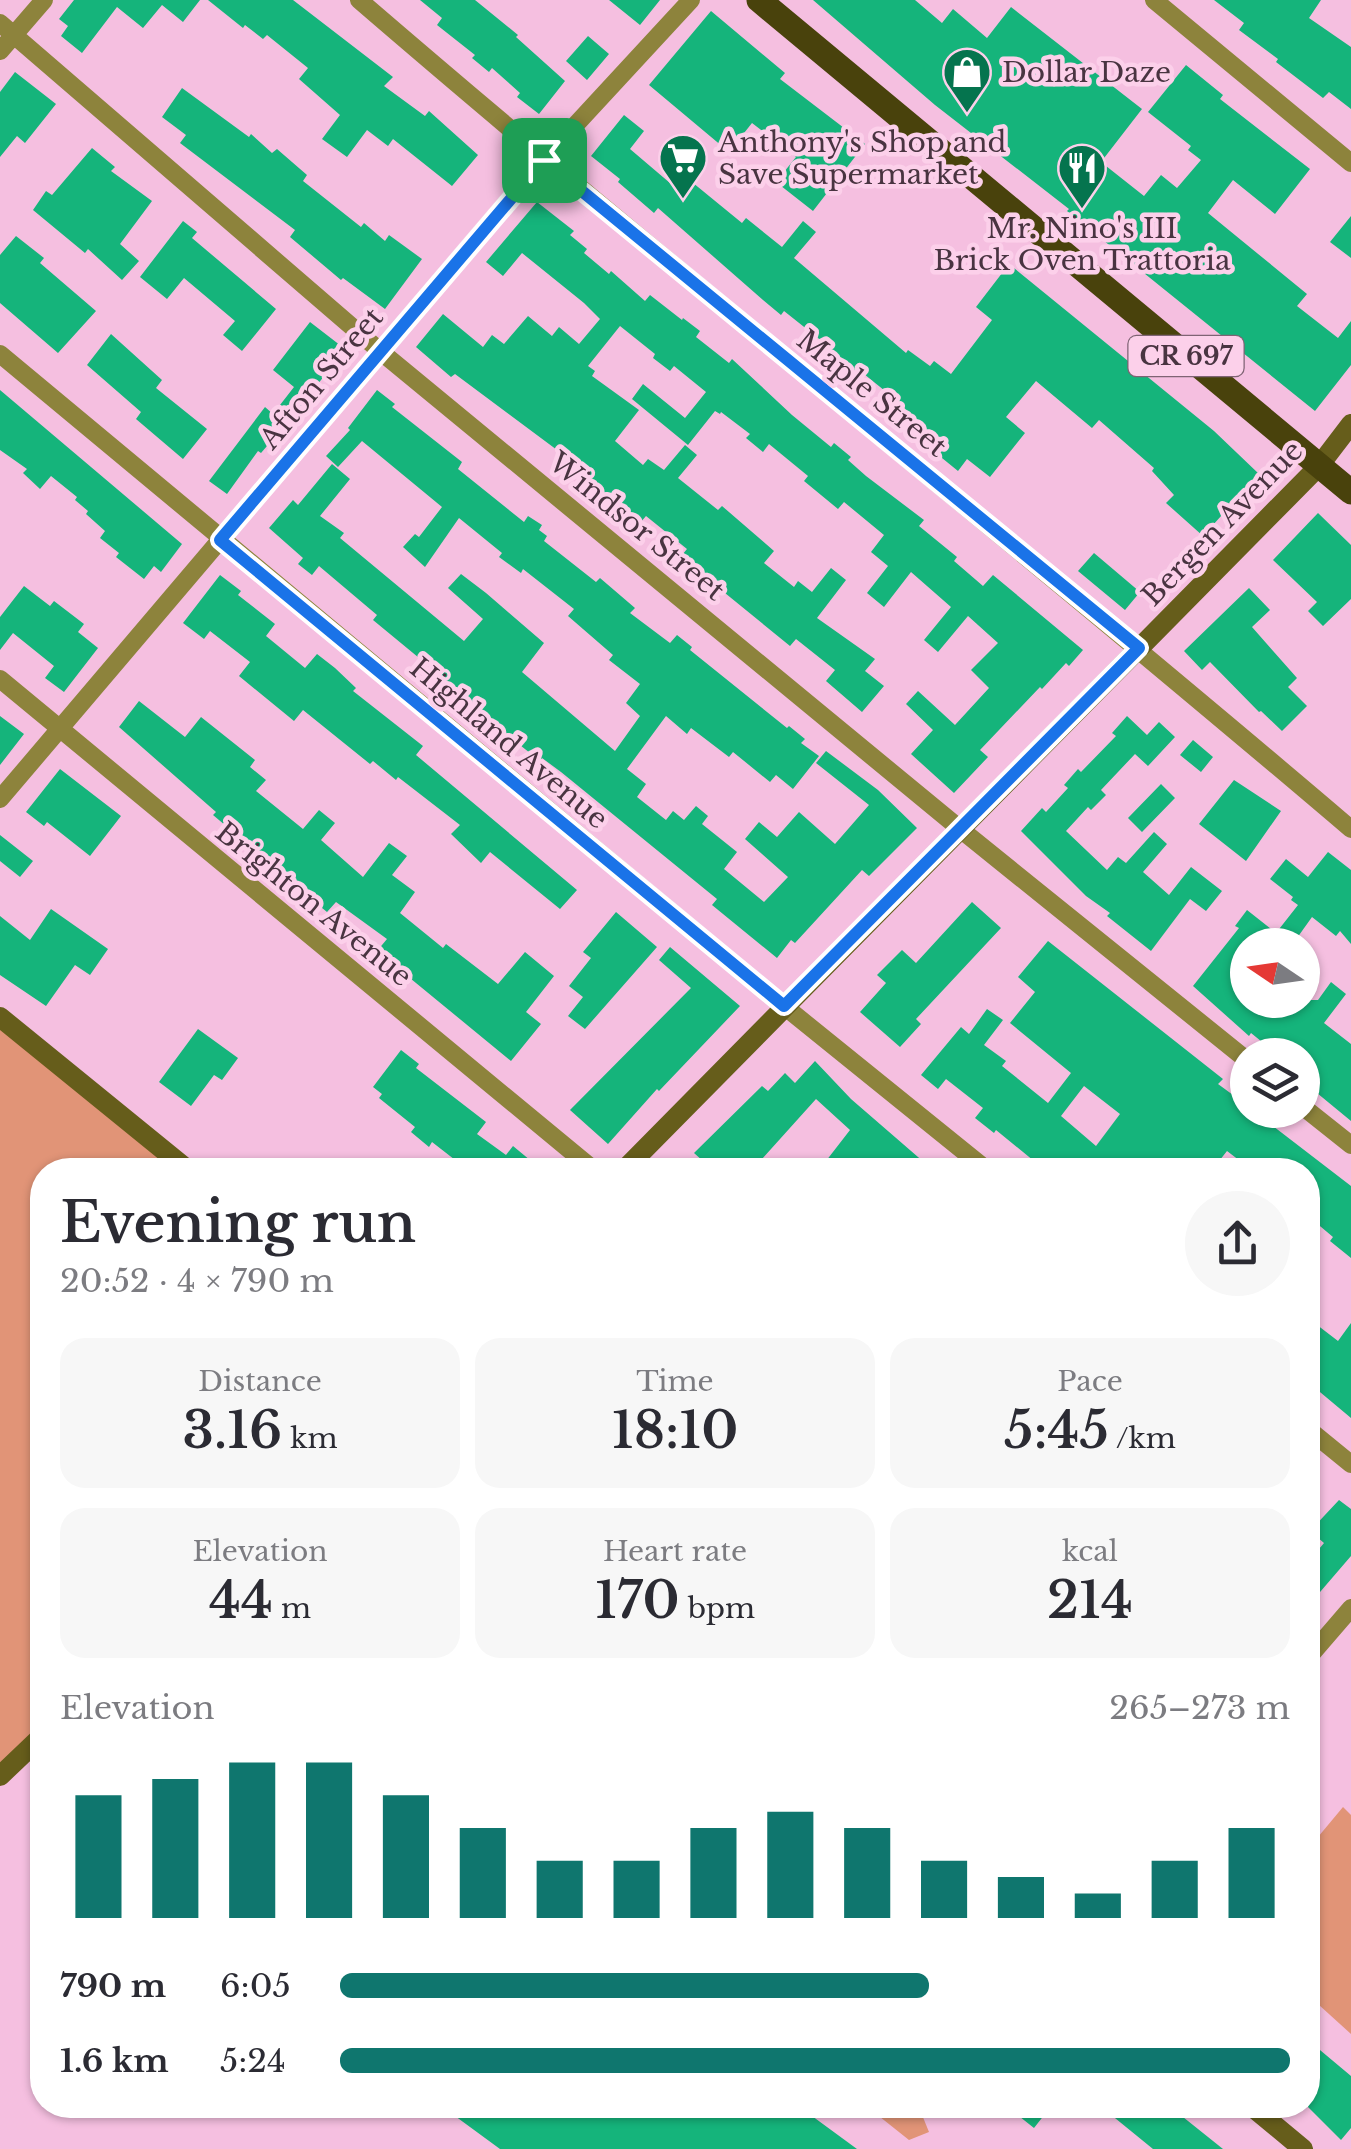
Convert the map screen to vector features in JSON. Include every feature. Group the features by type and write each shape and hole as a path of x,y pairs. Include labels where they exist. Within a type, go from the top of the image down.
{"main road":[{"name":"CR 697","path":"758,0 1351,492"}],"street":[{"path":"0,52 7,29 44,0"},
{"name":"Maple Street","path":"358,0 544,160 1139,648 1351,828"},
{"name":"Afton Street","path":"0,799 544,160 691,0"},
{"path":"1154,0 1351,163"},
{"name":"Windsor Street","path":"7,29 380,351 958,828 1230,1047"},
{"name":"Highland Avenue","path":"0,354 220,540 972,1158"},
{"name":"Bergen Avenue","path":"636,1158 1319,466 1351,424"},
{"name":"Brighton Avenue","path":"0,679 580,1158"},
{"path":"0,1018 173,1158"},
{"path":"1320,1120 1351,1145"},
{"path":"1320,1439 1351,1464"},
{"path":"1320,1644 1351,1608"},
{"path":"0,1776 30,1747"},
{"path":"1266,2118 1303,2149"}],"shaded area":[{"path":"0,1022 175,1158 30,1158 30,1754 0,1783"},
{"path":"1343,1807 1351,1815 1351,2034 1320,2006 1320,1835"},
{"path":"881,2118 923,2118 929,2132 909,2140"}],"building":[{"path":"74,0 200,0 183,22 162,5 143,28 117,7 82,53 61,36 68,26 59,19"},
{"path":"208,0 293,0 393,77 384,86 425,116 429,111 478,155 452,186 393,139 388,146 367,130 347,157 322,139 340,115 299,79 308,68 267,35 263,39 245,25 243,28"},
{"path":"420,0 475,0 565,81 539,114 517,97 520,93 492,68 489,72 472,58 475,55 437,25 442,18"},
{"path":"609,0 660,0 640,25"},
{"path":"813,0 915,0 942,23 953,9 987,38 1011,7 1142,109 1101,162 1144,196 1161,175 1177,188 1201,160 1188,150 1191,146 1148,112 1186,65 1223,95 1220,99 1310,169 1275,214 1233,180 1208,213 1307,294 1297,306 1338,338 1351,321 1351,365 1315,411 1069,209 935,105"},
{"path":"1214,0 1321,0 1309,18 1351,47 1351,109 1329,92 1323,98 1276,62 1278,59 1239,30 1244,23"},
{"path":"711,11 785,73 780,79 865,144 813,211 776,182 796,157 752,123 729,152 649,85"},
{"path":"588,36 609,54 587,80 566,61"},
{"path":"15,72 56,104 25,143 17,136 0,157 0,92"},
{"path":"182,88 249,137 251,134 272,153 277,149 307,175 303,181 361,227 364,223 385,241 389,235 422,259 385,309 341,280 290,237 295,230 180,143 186,135 162,117"},
{"path":"624,115 644,131 630,149 677,189 687,178 742,223 746,218 782,247 803,221 816,232 794,258 906,353 908,350 930,366 934,361 951,374 992,320 976,307 1009,264 1214,431 1259,474 1203,536 1166,503 1174,495 1152,471 1154,468 1099,420 1092,428 1036,381 1006,417 1025,433 990,477 967,459 958,471 926,445 931,440 894,410 900,403 859,370 853,377 833,360 830,365 815,354 823,342 784,311 781,315 658,208 654,213 591,156"},
{"path":"92,148 115,167 111,171 152,201 120,244 139,261 122,280 88,249 85,253 33,210 46,191 52,195"},
{"path":"537,202 574,231 570,235 587,249 584,253 609,274 611,271 645,301 650,295 683,318 700,331 696,337 729,363 732,359 792,415 831,447 834,443 851,457 848,460 866,476 924,520 919,526 957,557 954,561 983,586 993,575 1083,650 1040,687 980,750 988,757 954,793 911,754 933,730 906,704 918,691 955,725 989,688 971,670 998,643 968,616 938,652 924,640 951,607 911,572 884,607 867,593 888,566 871,552 884,535 844,502 838,509 804,481 808,476 769,444 763,452 746,438 750,434 721,412 715,411 688,445 632,399 643,384 685,418 706,392 674,366 670,371 653,358 655,354 620,326 588,366 595,371 592,376 639,410 615,441 643,465 648,459 664,470 685,445 697,455 678,478 718,510 722,506 774,551 764,563 794,587 798,581 812,592 831,568 846,580 817,618 875,659 865,671 884,686 862,712 826,681 835,670 796,639 790,646 709,580 682,555 687,549 646,516 640,523 589,480 592,476 455,374 451,377 416,347 443,314 483,347 492,335 504,344 528,316 552,336 559,327 579,344 600,319 522,253 503,276 486,262"},
{"path":"1351,216 1351,258 1330,242"},
{"path":"183,221 197,232 192,238 276,309 242,351 223,335 235,321 184,278 167,299 140,277"},
{"path":"16,236 44,258 40,263 96,311 58,353 0,303 0,255"},
{"path":"310,322 345,349 297,411 261,453 258,451 227,494 209,481 265,407 273,414 294,387 273,370"},
{"path":"111,334 162,380 156,388 207,429 183,459 136,419 141,412 87,365"},
{"path":"0,390 182,544 161,572 154,566 144,579 100,538 105,531 86,514 88,511 75,500 77,497 51,476 40,489 23,473 27,469 0,450"},
{"path":"377,390 395,404 392,407 462,462 458,469 524,522 528,516 542,525 539,530 547,536 544,541 596,582 600,578 635,608 630,613 670,643 677,635 692,647 690,650 805,739 801,743 819,756 793,789 776,775 770,782 733,752 729,757 691,728 687,734 666,716 627,769 646,784 637,797 666,820 673,811 684,820 696,806 708,816 702,824 737,852 724,869 764,902 788,877 745,839 759,822 777,837 799,812 835,844 869,805 816,763 826,751 878,790 917,828 869,876 862,870 777,958 712,905 717,899 561,772 542,758 540,761 485,717 487,714 373,620 377,615 319,566 312,575 298,564 303,558 269,528 293,500 298,505 332,464 350,479 320,516 344,533 340,538 464,641 483,619 448,588 461,574 486,593 544,643 522,672 615,751 640,716 626,703 640,684 609,660 613,655 568,616 574,609 523,569 521,573 499,557 502,553 459,518 425,567 403,547 415,534 419,537 442,507 362,441 338,467 326,456 350,430"},
{"path":"1318,513 1351,545 1351,599 1323,626 1308,611 1317,602 1273,560"},
{"path":"1094,553 1140,592 1125,610 1078,571"},
{"path":"220,575 275,624 266,636 305,668 317,654 335,668 356,688 353,691 423,746 416,755 577,890 560,909 490,852 481,863 451,834 460,825 398,777 396,780 373,761 370,764 303,710 294,721 239,676 250,662 210,631 204,639 183,623"},
{"path":"24,586 50,606 54,601 84,624 78,632 98,648 64,692 45,678 54,666 13,633 0,650 0,617"},
{"path":"1249,588 1270,610 1252,627 1297,678 1288,687 1307,706 1282,731 1210,662 1202,670 1184,651"},
{"path":"139,701 185,737 201,717 255,760 250,767 266,780 256,791 303,829 319,810 335,823 321,840 363,877 389,843 407,856 392,875 415,892 400,913 443,948 446,944 498,984 525,952 554,976 526,1012 541,1024 511,1061 377,951 387,939 336,902 327,912 230,833 213,815 216,812 119,727"},
{"path":"0,716 24,734 0,765"},
{"path":"1127,716 1147,735 1159,722 1175,737 1148,766 1135,754 1101,790 1106,795 1091,810 1088,807 1066,831 1107,870 1118,857 1126,863 1154,832 1167,844 1143,872 1169,895 1191,867 1222,891 1206,911 1190,899 1151,951 1107,916 1110,913 1086,896 1021,831 1042,808 1046,812 1068,788 1064,785 1078,769 1081,772 1116,736 1112,733"},
{"path":"1193,740 1213,757 1201,772 1180,755"},
{"path":"60,769 121,816 90,856 47,822 44,826 26,812"},
{"path":"1234,780 1281,811 1246,861 1199,824"},
{"path":"1161,784 1175,798 1142,832 1128,818"},
{"path":"0,835 33,861 20,877 0,861"},
{"path":"1328,852 1351,870 1351,944 1340,931 1336,936 1312,917 1304,928 1280,928 1298,905 1270,879 1286,859 1308,877"},
{"path":"972,902 1001,928 916,1019 921,1024 900,1047 860,1012 886,983 877,975 902,950 916,963"},
{"path":"51,909 108,949 90,975 75,965 46,1006 0,975 0,916 30,940"},
{"path":"1247,910 1270,928 1235,926"},
{"path":"616,912 657,947 585,1029 568,1016 583,997 569,986 591,958 583,952"},
{"path":"1230,939 1230,1018 1320,1018 1320,997 1331,982 1346,994 1324,1023 1351,1044 1351,1121 1320,1095 1320,1038 1257,1038 1251,1033 1249,1036 1193,986"},
{"path":"1048,941 1223,1079 1218,1084 1230,1093 1230,1128 1275,1128 1315,1158 1236,1158 1227,1151 1221,1158 1030,1158 975,1118 983,1108 946,1079 938,1089 921,1075 961,1027 969,1034 987,1009 1003,1020 984,1045 1006,1061 1002,1066 1048,1103 1071,1073 1010,1023 1035,992 1018,977","holes":["1084,1086 1120,1114 1096,1146 1061,1116"]},
{"path":"670,947 740,1006 608,1144 570,1110 691,988 659,960"},
{"path":"198,1029 238,1058 222,1080 214,1075 191,1106 159,1082"},
{"path":"401,1050 419,1064 416,1068 486,1122 477,1134 506,1155 513,1146 528,1158 453,1158 432,1142 429,1147 411,1132 415,1127 379,1098 382,1094 373,1087"},
{"path":"815,1061 851,1099 919,1158 828,1158 850,1130 816,1099 763,1158 700,1158 694,1153 762,1086 768,1091 785,1073 795,1083"},
{"path":"1320,1162 1351,1186 1351,1258 1330,1241 1333,1237 1320,1226"},
{"path":"1351,1323 1351,1418 1320,1392 1320,1327 1338,1341"},
{"path":"1339,1500 1351,1509 1351,1556 1320,1592 1320,1548 1324,1543 1320,1540 1320,1520"},
{"path":"1320,2050 1351,2076 1351,2128 1341,2140 1319,2118"},
{"path":"458,2118 815,2118 857,2149 500,2149"},
{"path":"1021,2118 1042,2118 1034,2128"},
{"path":"1115,2118 1184,2118 1223,2149 1153,2149"}],"place":[{"name":"Dollar Daze","path":"967,114"},
{"name":"Anthony's Shop and Save Supermarket","path":"683,200"},
{"name":"Mr. Nino's III Brick Oven Trattoria","path":"1082,210"}],"route":[{"path":"544,160 1139,648 784,1006 220,540 544,160"}]}
